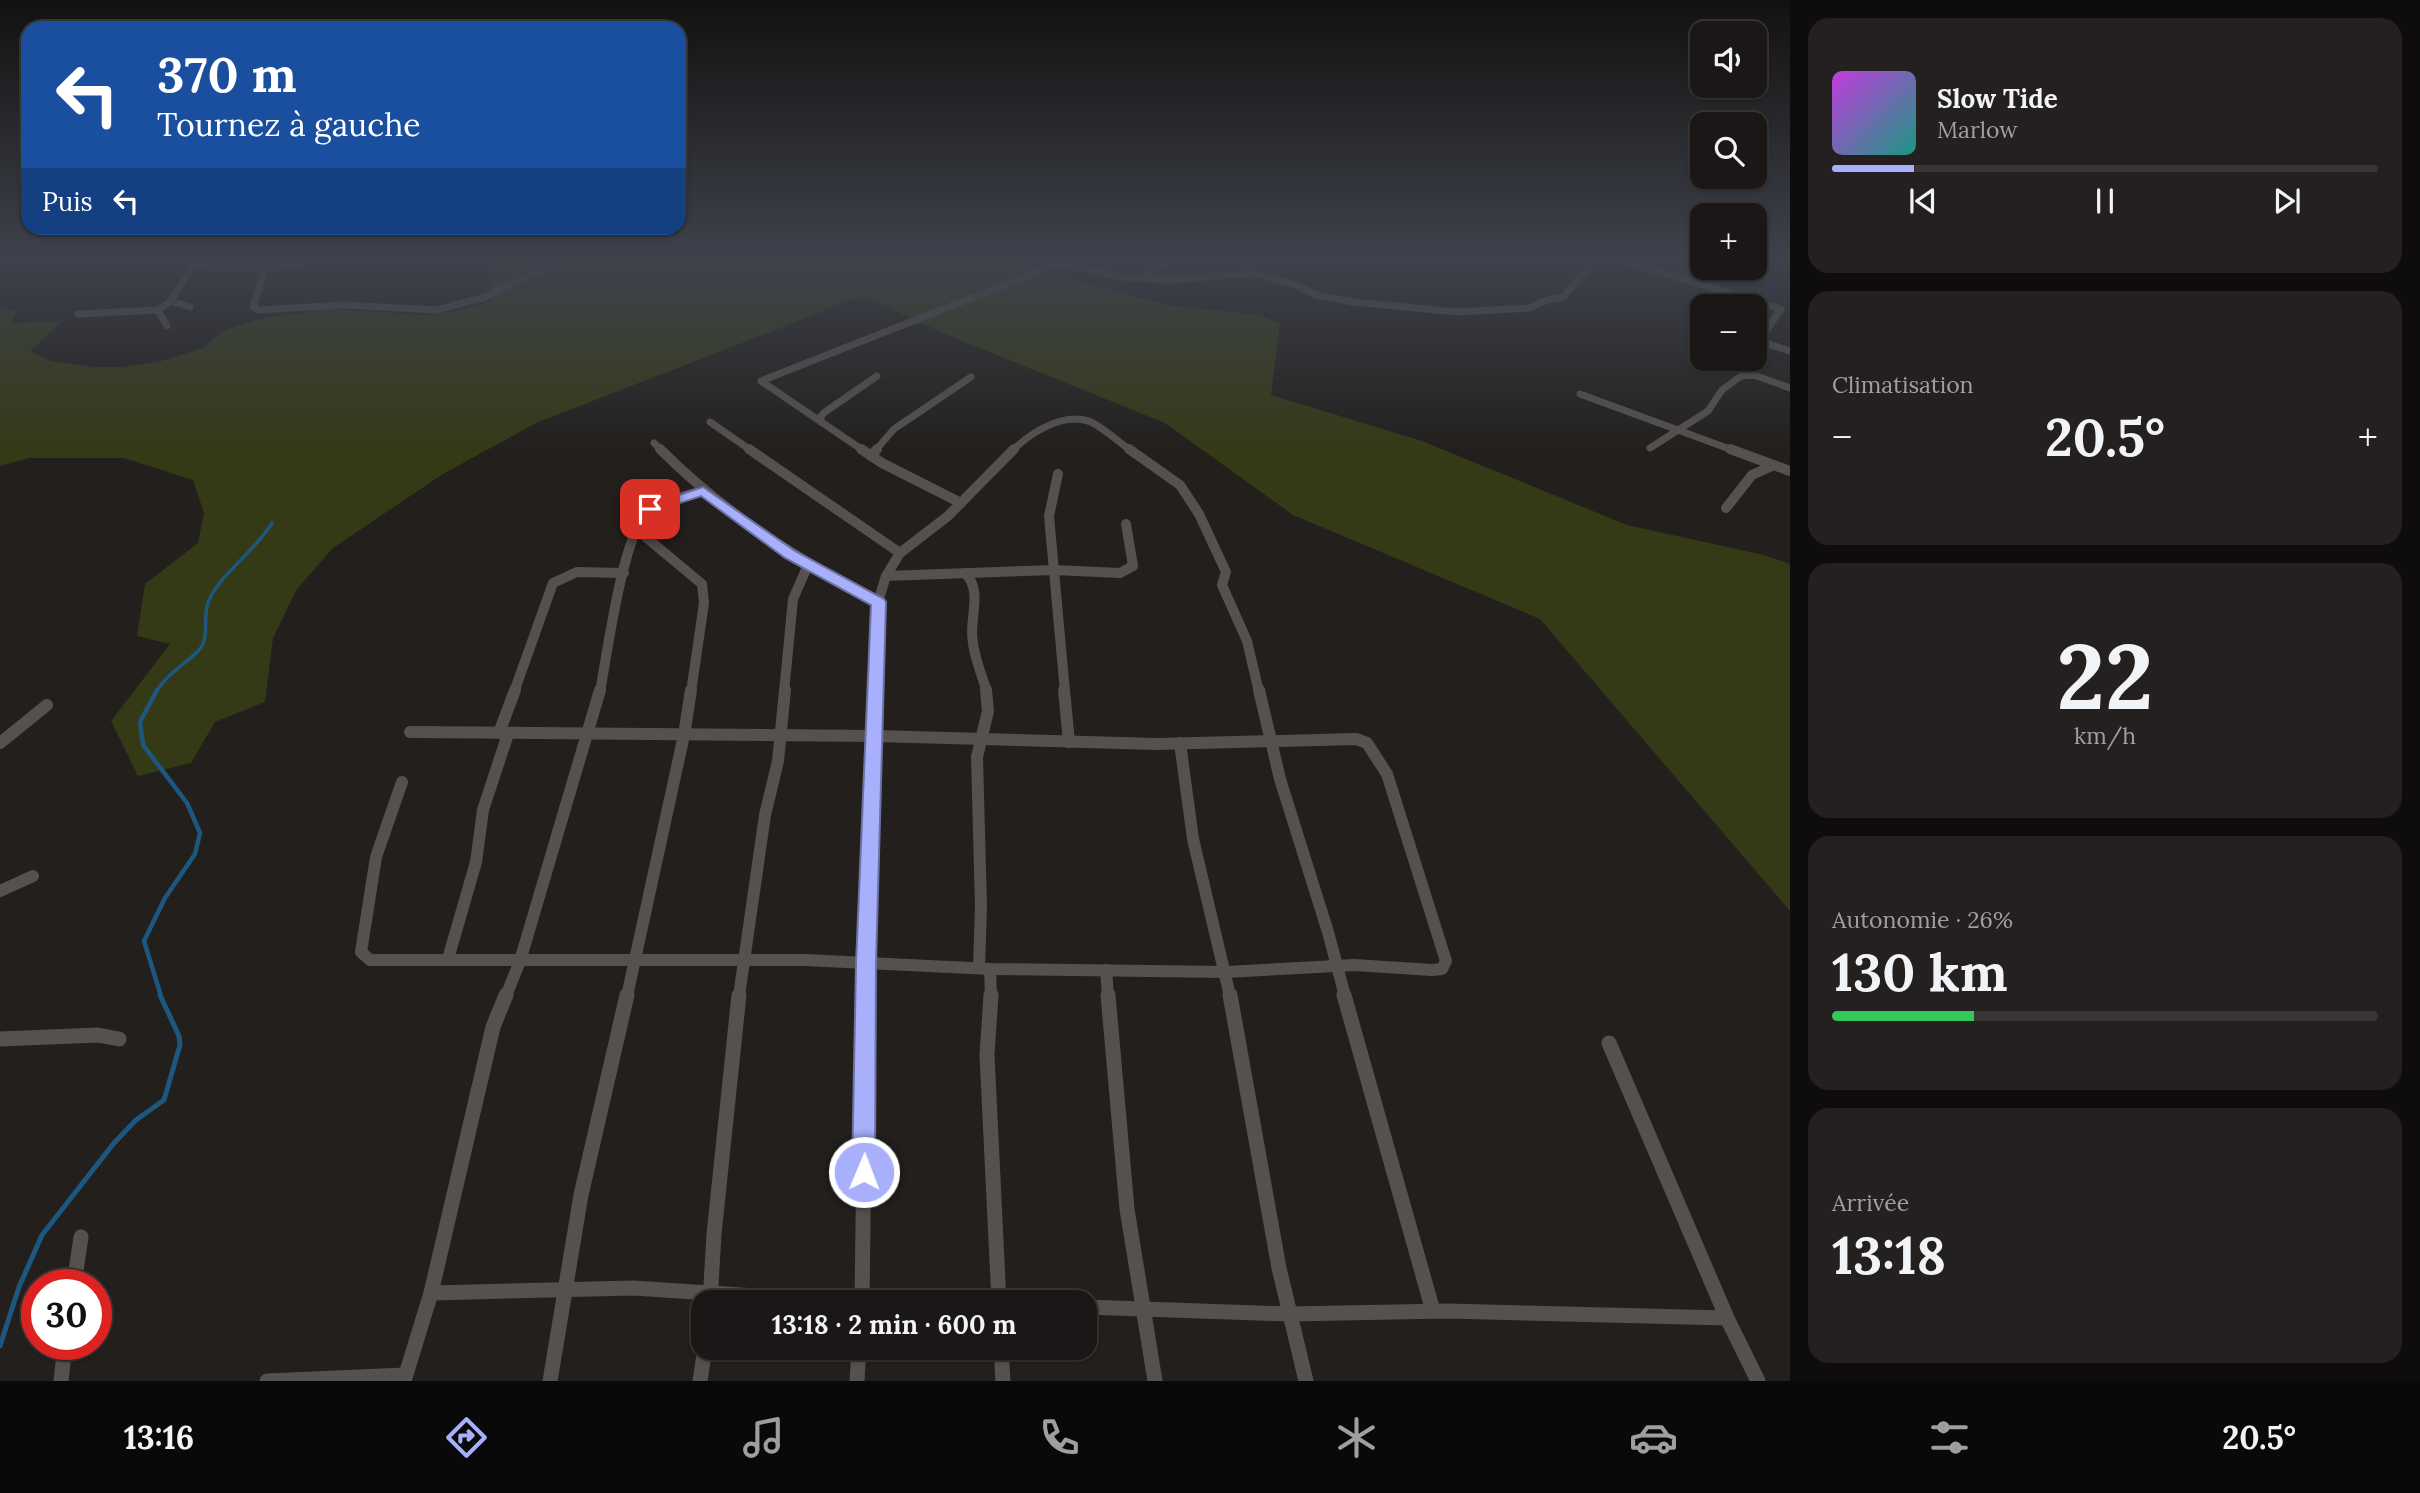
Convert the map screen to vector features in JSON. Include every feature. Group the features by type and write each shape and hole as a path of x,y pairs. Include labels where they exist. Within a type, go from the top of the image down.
{"street":[{"path":"899,324 761,382 871,456 939,494 961,503"},
{"path":"1767,344 1790,351"},
{"path":"1650,448 1708,411 1722,390 1749,371 1790,388"},
{"path":"821,422 821,416 825,412 877,376"},
{"path":"871,456 894,429 971,377"},
{"path":"1580,394 1790,471"},
{"path":"862,1290 866,964 876,737 874,674 878,602 886,576 900,553 961,503 1032,431 1075,420 1090,422 1180,485 1199,514 1226,572 1223,585 1247,642 1271,742 1433,1311"},
{"path":"710,422 900,553"},
{"path":"654,443 703,491 808,565 878,602"},
{"path":"1726,508 1752,475 1774,465"},
{"path":"1058,474 1049,516 1069,743"},
{"path":"267,1381 404,1378 431,1293 493,1027 520,961 588,734 636,529 643,513 650,509 703,491"},
{"path":"886,576 1054,570 1120,573 1133,566 1126,523"},
{"path":"551,1381 598,1112 635,962 684,735 705,591 702,584 636,529"},
{"path":"711,1290 713,1234 743,961 765,814 781,736 793,599 808,565"},
{"path":"448,959 476,862 483,810 504,734 553,583 560,576 569,573 624,573"},
{"path":"965,573 972,580 975,592 972,641 988,692 988,711 977,757 984,968 992,986 988,1055 998,1290"},
{"path":"0,743 47,705"},
{"path":"402,782 376,857 361,952 365,958 383,961 806,960 984,968 1226,972 1336,966 1432,971 1442,969 1446,961 1387,774 1367,743 1356,739 1069,743 876,737 411,732"},
{"path":"1180,743 1193,839 1226,972 1289,1314 1306,1381"},
{"path":"0,891 33,876"},
{"path":"1106,970 1121,1154 1155,1381"},
{"path":"0,1039 85,1035 119,1039"},
{"path":"1609,1044 1727,1318 1758,1381"},
{"path":"76,1269 81,1237"},
{"path":"431,1293 633,1288 691,1295"},
{"path":"1097,1307 1289,1314 1433,1311 1727,1318"},
{"path":"61,1381 63,1360"},
{"path":"700,1381 703,1360"},
{"path":"857,1381 858,1360"},
{"path":"1002,1360 1003,1381"}],"green space":[{"path":"0,324 58,324 30,351 50,361 94,367 122,367 158,362 203,348 223,331 243,324 789,324 536,423 443,474 333,548 297,589 273,638 265,702 215,722 191,763 138,776 111,721 170,644 137,636 145,584 198,543 204,513 193,480 124,458 29,458 0,466"},
{"path":"925,324 1280,324 1271,395 1422,441 1627,525 1764,555 1790,564 1790,911 1540,619 1293,515 1165,423"}],"waterway":[{"path":"156,692 165,680 203,645 210,598 272,523"},
{"path":"157,690 140,722 143,745 187,803 200,833 195,854 165,898 144,941 161,996"},
{"path":"0,1346 19,1287 42,1235 114,1143 136,1120 164,1100 180,1045 179,1036 160,995"}],"route":[{"path":"650,509 703,491 790,555 878,602 874,674 876,737 866,964 864,1172"}]}
